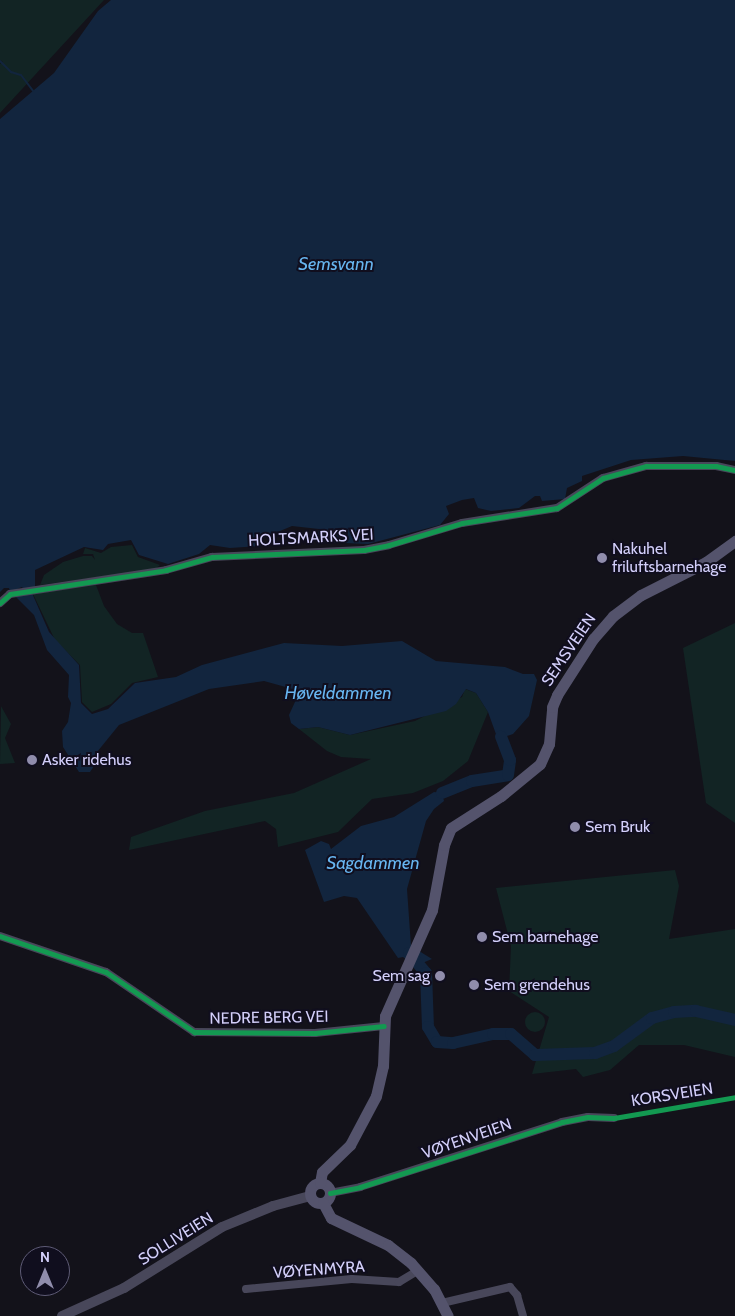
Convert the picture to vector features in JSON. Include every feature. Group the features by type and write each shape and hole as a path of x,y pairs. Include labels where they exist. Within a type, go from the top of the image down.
{"main road":[{"name":"SEMSVEIEN","path":"384,1026 388,1006 432,910 444,845 451,828 519,783 540,764 548,744 552,707 557,695 604,625 641,595 682,576 735,541"},
{"path":"320,1183 322,1172 350,1145 376,1096 383,1066 384,1026"},
{"path":"320,1183 330,1192 323,1203"},
{"path":"320,1183 312,1187 310,1196 317,1203 323,1203"},
{"path":"323,1203 331,1218 388,1245 419,1270 442,1303 448,1316"}],"street":[{"name":"HOLTSMARKS VEI","path":"0,603 10,594 166,570 230,555 364,550 462,523 557,508 583,497 617,473 716,466 735,470"},
{"name":"NEDRE BERG VEI","path":"0,936 106,972 133,988 194,1032 314,1033 384,1026"},
{"name":"VØYENVEIEN","path":"330,1192 360,1187 562,1122 588,1116 614,1118"},
{"name":"SOLLIVEIEN","path":"62,1316 139,1279 222,1227 273,1206 310,1196"},
{"name":"VØYENMYRA","path":"246,1289 352,1279 399,1282 419,1270"},
{"path":"442,1303 510,1287 517,1295 523,1316"}],"shaded area":[{"path":"0,0 104,0 0,113 0,64 3,62 0,60"},
{"path":"132,545 138,557 160,565 155,569 40,585 44,575 63,562 83,556 92,556 95,560 93,554 83,554 85,548 101,553 111,547"},
{"path":"96,585 104,606 117,624 132,633 143,633 158,677 132,683 111,704 92,712 82,702 80,665 55,640 33,594"},
{"path":"735,623 735,823 706,803 683,648"},
{"path":"465,689 476,693 488,712 468,761 443,781 413,793 372,799 338,832 278,847 276,829 265,821 129,850 131,837 205,811 294,793 371,759 341,757 327,751 299,729 318,727 350,735 415,721 462,697"},
{"path":"1,706 11,724 5,738 15,763 0,764"},
{"path":"675,870 679,886 669,939 735,929 735,1057 684,1045 639,1045 610,1070 583,1077 576,1069 532,1074 549,1017 509,991 511,946 496,888"},
{"path":"535,1012 542,1015 545,1022 542,1029 535,1032 528,1029 525,1022 528,1015"}],"water":[{"name":"Semsvann","path":"111,0 735,0 735,461 683,456 631,460 582,476 582,481 567,488 565,499 542,501 540,496 535,496 519,508 491,511 478,508 474,498 462,500 446,506 449,514 440,525 368,544 322,542 317,538 319,529 292,526 261,539 264,541 261,546 230,548 210,545 199,554 168,564 139,555 131,540 108,544 103,550 84,547 35,570 35,587 23,589 22,587 10,592 9,588 4,588 0,592 0,119 54,73 98,11"},
{"name":"Høveldammen","path":"32,593 49,632 79,665 81,703 92,714 108,709 135,683 176,677 202,665 284,643 342,646 402,641 436,661 505,667 523,674 534,674 537,680 529,716 513,734 504,737 497,737 488,712 476,693 466,689 456,704 446,711 350,735 318,727 299,729 291,723 289,715 300,691 264,681 209,689 119,725 93,757 94,766 90,772 79,772 63,747 62,731 68,722 71,703 68,697 69,675 47,650 34,615 15,596"},
{"name":"Sagdammen","path":"434,792 442,793 444,801 434,809 426,821 407,889 411,946 432,959 415,966 403,957 398,958 357,898 344,896 324,902 305,850 321,841 329,844 331,849 361,826 394,817"}],"waterway":[{"path":"0,61 11,72 21,75 33,91"},
{"path":"442,793 472,781 508,775 510,760 501,737"},
{"path":"409,953 426,973 428,1027 437,1042 453,1043 493,1034 511,1034 535,1055 595,1053 614,1046 652,1018 674,1012 696,1011 735,1020"}],"cycle path":[{"path":"0,603 10,594 166,570 212,557 364,550 389,545 462,523 557,508 603,478 646,466 716,466 735,470"},
{"path":"0,936 106,972 194,1032 315,1033 384,1026"},
{"name":"KORSVEIEN","path":"330,1193 360,1187 562,1122 588,1117 614,1118 735,1097"}],"place":[{"name":"Nakuhel friluftsbarnehage","path":"602,558"},
{"name":"Asker ridehus","path":"32,760"},
{"name":"Sem Bruk","path":"575,827"},
{"name":"Sem barnehage","path":"482,937"},
{"name":"Sem sag","path":"440,976"},
{"name":"Sem grendehus","path":"474,985"}]}
